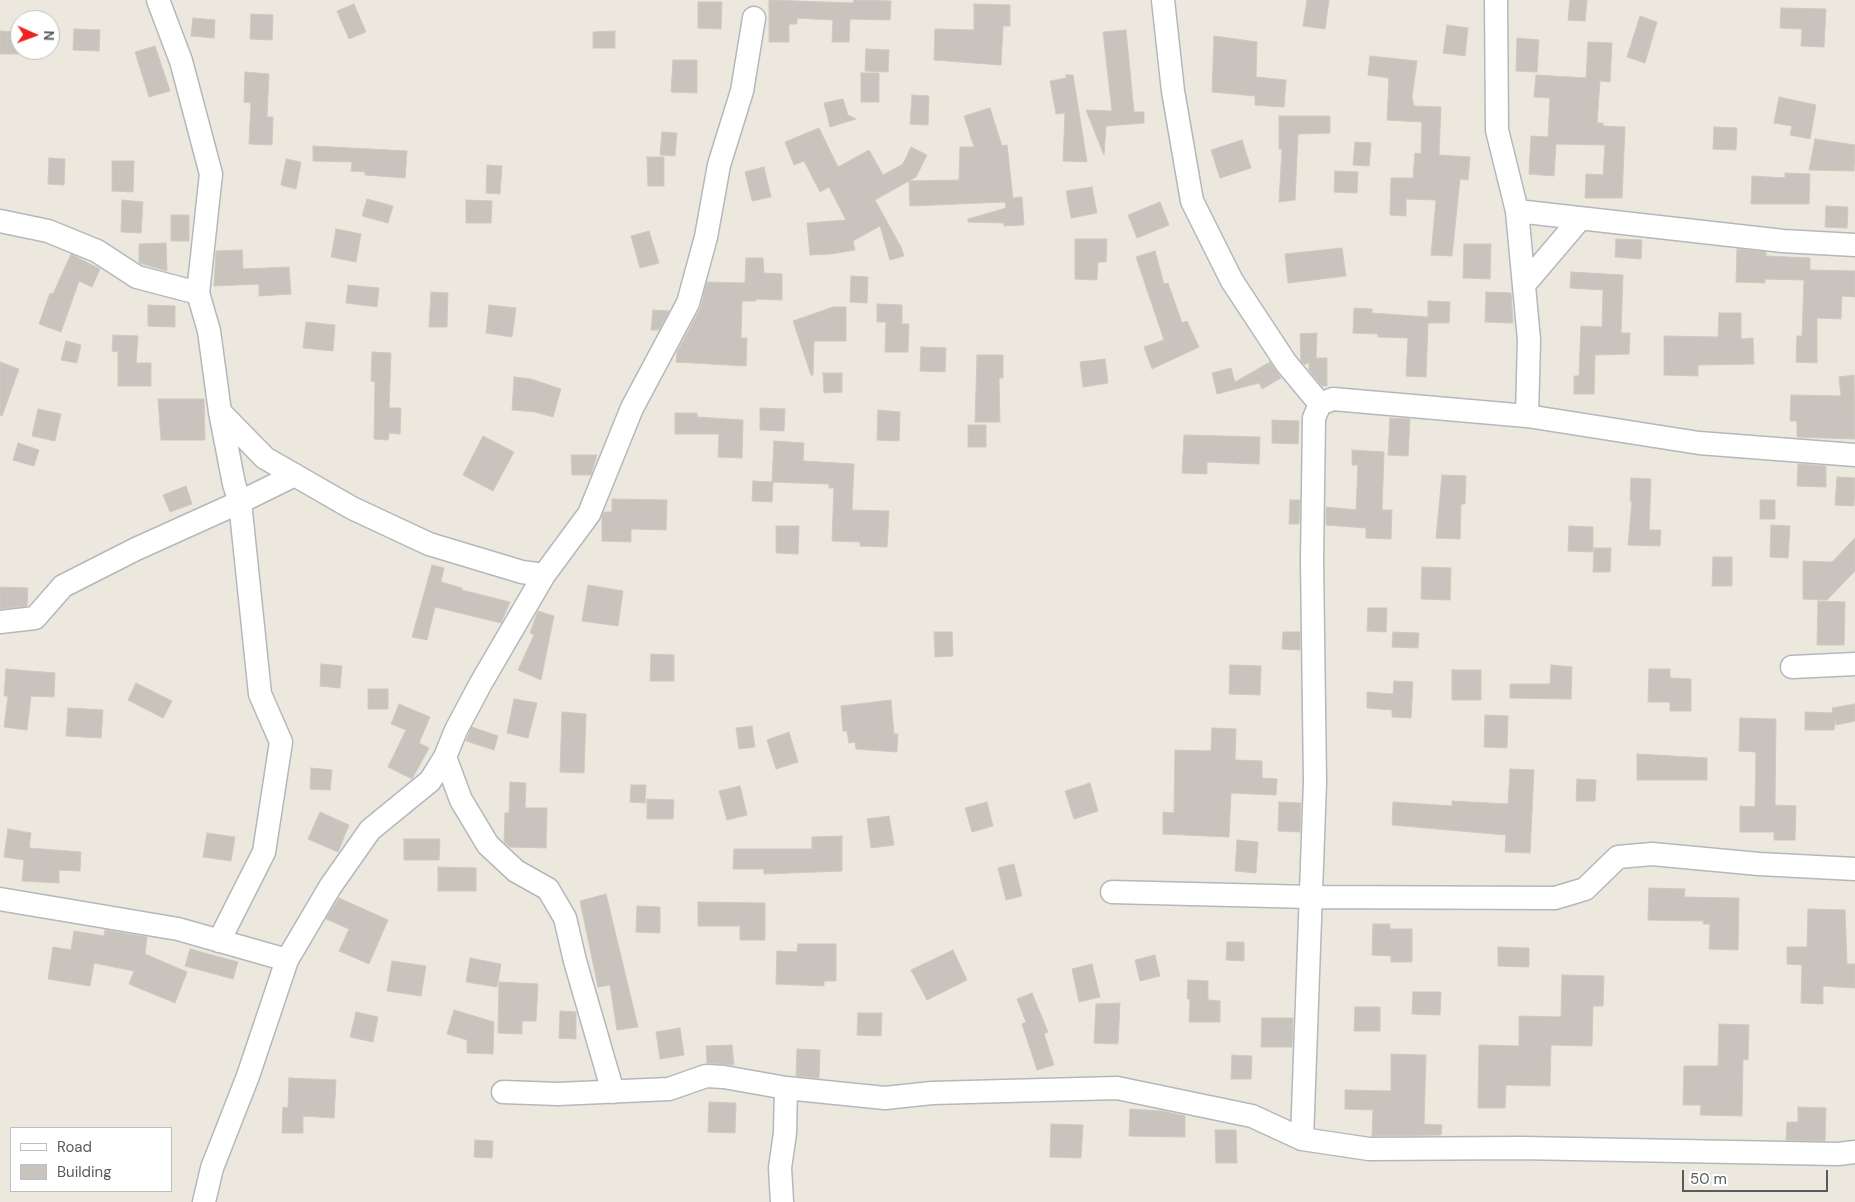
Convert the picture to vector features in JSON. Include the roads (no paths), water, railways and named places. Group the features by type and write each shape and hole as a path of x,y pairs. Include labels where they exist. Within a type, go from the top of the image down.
{"street":[{"path":"158,0 181,61 211,174 198,293 209,331 220,412 234,484 240,502 260,694 281,742 264,852 219,941"},
{"path":"1163,0 1172,91 1192,201 1232,281 1286,363 1320,404"},
{"path":"1496,0 1498,130 1517,211 1529,340 1527,416"},
{"path":"204,1202 212,1168 248,1076 288,960 330,887 370,830 430,781 445,757 472,698 544,575 589,514 632,408 688,303 706,237 719,165 742,91 754,18"},
{"path":"1517,211 1784,241 1855,245"},
{"path":"1524,285 1580,219"},
{"path":"0,221 48,232 97,251 137,277 198,293"},
{"path":"1302,1139 1315,782 1312,560 1314,418 1320,404 1334,399 1527,416 1699,443 1855,455"},
{"path":"220,412 265,458 352,508 429,544 522,572 544,575"},
{"path":"0,622 35,618 63,586 136,549 295,475"},
{"path":"1792,667 1855,664"},
{"path":"445,757 461,800 488,845 516,871 548,888 565,918 575,961 613,1092"},
{"path":"1112,892 1311,897 1555,898 1585,889 1618,857 1652,854 1759,864 1855,869"},
{"path":"0,898 178,929 288,960"},
{"path":"503,1092 558,1094 669,1089 706,1076 724,1077 786,1088 885,1098 940,1093 1117,1088 1252,1116 1302,1139 1369,1149 1521,1148 1838,1154 1855,1152"},
{"path":"782,1202 780,1168 785,1133 786,1088"}]}
